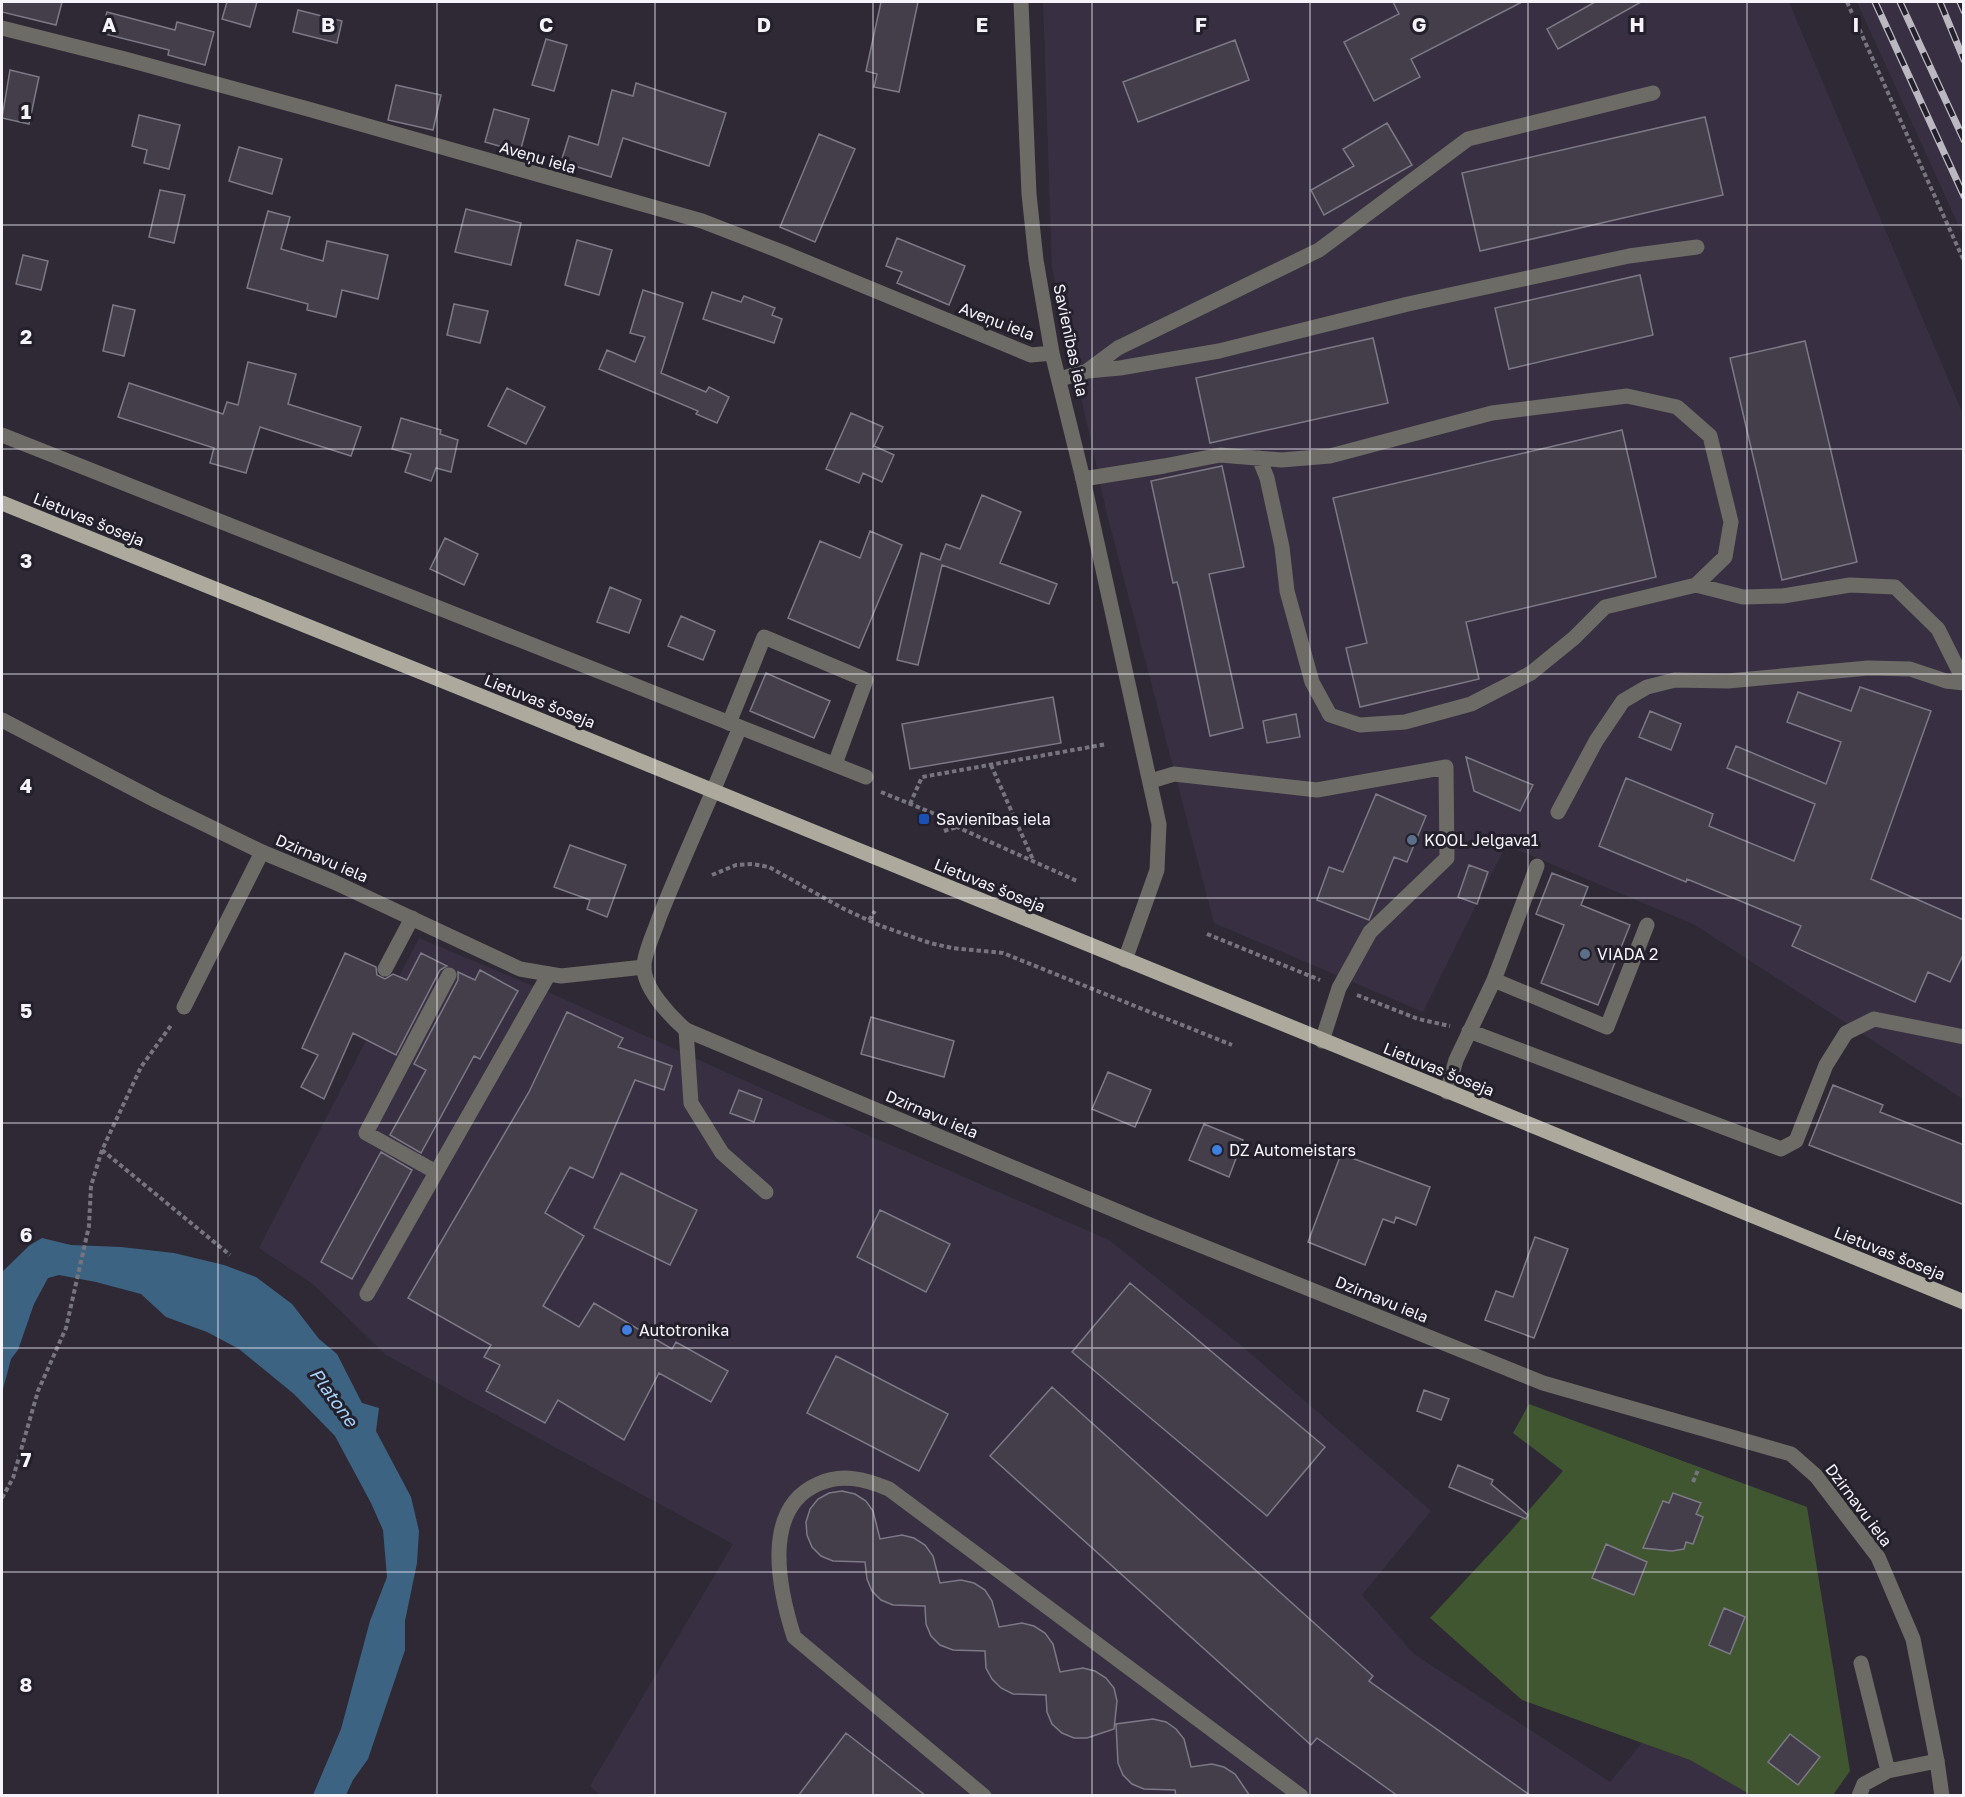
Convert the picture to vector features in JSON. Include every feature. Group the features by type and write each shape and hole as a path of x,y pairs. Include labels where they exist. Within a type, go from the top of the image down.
{"main road":[{"name":"Lietuvas šoseja","path":"2,503 1964,1302"}],"street":[{"name":"Savienības iela","path":"1021,2 1029,194 1036,260 1052,353 1083,478 1159,824 1157,870 1125,960"},
{"name":"Aveņu iela","path":"2,28 297,106 702,221 1031,355 1052,353"},
{"path":"1087,371 1118,348 1319,250 1468,139 1653,93"},
{"path":"1060,379 1087,371 1120,368 1219,351 1408,304 1629,256 1697,247"},
{"path":"1083,478 1164,466 1220,454 1281,460 1330,456 1492,413 1628,396 1677,407 1710,436 1731,522 1725,557 1696,585"},
{"path":"2,435 866,777"},
{"path":"1260,458 1268,478 1282,547 1287,591 1311,682 1330,715 1360,725 1405,722 1471,704 1531,673 1574,638 1605,607 1696,585 1743,597 1783,596 1851,585 1895,587 1938,628 1964,682 1946,681 1910,669 1868,668 1728,681 1675,681 1647,687 1623,701 1596,741 1558,812"},
{"path":"644,967 670,891 713,791 764,637 866,680 835,764"},
{"name":"Dzirnavu iela","path":"2,720 157,801 262,852 334,882 520,969 561,976 644,967 652,993 671,1017 686,1030 1128,1216 1524,1376 1554,1387 1791,1454 1816,1476 1878,1557 1913,1639 1937,1761 1941,1796"},
{"path":"1151,781 1174,774 1317,790 1446,766 1447,858 1370,932 1339,988 1322,1041"},
{"path":"184,1007 262,852"},
{"path":"1447,1092 1456,1060 1494,980 1537,866"},
{"path":"386,969 412,918"},
{"path":"1494,980 1607,1027 1647,925"},
{"path":"367,1294 549,974"},
{"path":"436,1172 366,1133 449,975"},
{"path":"1469,1031 1781,1149 1796,1141 1826,1065 1846,1033 1874,1019 1964,1037"},
{"path":"686,1030 691,1103 722,1152 766,1192"},
{"path":"984,1796 794,1637 784,1606 779,1567 780,1542 784,1520 794,1502 806,1489 826,1480 846,1477 870,1481 889,1489 1301,1796"},
{"path":"1861,1663 1888,1771"},
{"path":"1859,1796 1864,1784 1888,1771 1937,1761"}],"path":[{"path":"1847,2 1964,261"},
{"path":"910,804 921,777 1107,744"},
{"path":"991,765 1034,862"},
{"path":"866,777 873,789 935,814 957,827 1077,881"},
{"path":"944,831 957,827"},
{"path":"712,875 736,865 752,864 768,867 842,908 869,920 930,943 952,948 1003,952 1232,1045"},
{"path":"869,920 875,911"},
{"path":"1207,934 1224,942"},
{"path":"2,1498 13,1478 38,1391 66,1328 89,1226 91,1186 102,1150 141,1067 184,1007"},
{"path":"1418,1019 1469,1031"},
{"path":"102,1150 230,1255"},
{"path":"1693,1482 1698,1470"}],"shaded area":[{"path":"1043,2 1789,2 1963,414 1963,1099 1695,925 1506,845 1423,1012 1214,923 1107,514 1052,267"},
{"path":"1857,2 1963,2 1963,235 1881,55"},
{"path":"419,938 557,996 808,1109 1109,1240 1242,1346 1431,1511 1362,1595 1414,1654 1610,1782 1642,1743 1690,1760 1751,1795 600,1795 590,1786 733,1544 386,1355 314,1285 259,1248"}],"green space":[{"path":"1529,1404 1807,1507 1850,1771 1833,1795 1751,1795 1690,1760 1522,1700 1430,1618 1563,1471 1513,1433"}],"water":[{"name":"Platone","path":"42,1238 71,1245 121,1247 174,1253 224,1265 256,1277 292,1304 319,1339 337,1354 362,1403 379,1408 376,1431 411,1497 419,1531 417,1563 405,1621 405,1650 368,1759 353,1780 346,1795 313,1795 341,1729 370,1621 387,1577 383,1530 335,1436 294,1394 239,1349 207,1332 166,1317 141,1294 59,1275 48,1278 34,1304 18,1350 11,1359 2,1393 2,1272 30,1245"}],"building":[{"path":"2,2 62,2 56,25 2,12"},
{"path":"227,2 257,2 250,27 222,19"},
{"path":"881,2 918,2 899,92 874,87 877,74 866,71"},
{"path":"1393,2 1522,2 1411,59 1420,77 1374,101 1344,42 1399,14"},
{"path":"1595,2 1641,2 1558,49 1547,29"},
{"path":"298,10 342,21 337,43 293,32"},
{"path":"107,12 175,30 177,22 214,32 205,65 168,55 169,50 101,33"},
{"path":"546,39 567,45 554,91 532,85"},
{"path":"1235,40 1249,80 1138,122 1123,82"},
{"path":"10,70 39,77 29,124 2,118"},
{"path":"636,83 726,113 709,166 623,138 611,177 561,162 569,136 598,145 612,90 633,96"},
{"path":"396,85 441,95 433,130 388,120"},
{"path":"494,109 529,119 520,152 485,142"},
{"path":"139,115 180,125 169,169 144,163 147,150 132,146"},
{"path":"1705,117 1723,195 1480,251 1462,173"},
{"path":"1387,123 1412,165 1324,215 1311,190 1354,166 1343,149"},
{"path":"819,134 855,149 815,242 780,227"},
{"path":"239,147 282,159 272,194 229,181"},
{"path":"160,190 185,195 174,243 149,237"},
{"path":"466,209 521,223 511,265 455,252"},
{"path":"268,211 290,217 281,249 323,261 327,241 388,255 378,299 342,290 336,317 307,310 308,304 247,288"},
{"path":"897,238 965,266 949,305 897,283 902,272 886,266"},
{"path":"577,240 612,250 599,295 565,285"},
{"path":"23,255 48,261 41,290 16,284"},
{"path":"1640,275 1653,335 1509,369 1495,308"},
{"path":"643,290 683,303 661,373 706,392 709,387 729,397 717,423 696,414 698,411 599,369 607,350 635,362 645,337 630,333"},
{"path":"712,292 741,302 744,296 775,308 772,315 782,319 774,343 703,319"},
{"path":"454,304 488,311 480,343 447,335"},
{"path":"113,305 135,310 124,356 103,351"},
{"path":"1373,338 1388,403 1210,443 1196,378"},
{"path":"1805,341 1857,562 1782,580 1730,358"},
{"path":"248,362 296,374 288,404 361,427 351,456 260,427 246,473 210,463 214,448 118,417 129,383 223,414 227,402 238,405"},
{"path":"507,388 545,407 526,444 488,426"},
{"path":"851,413 883,427 874,446 894,455 882,482 863,473 859,483 826,469"},
{"path":"401,418 441,430 440,434 458,440 451,472 436,468 431,481 405,472 411,454 392,449"},
{"path":"1622,430 1656,577 1466,622 1479,679 1360,707 1346,648 1367,643 1333,498"},
{"path":"1222,466 1244,567 1209,574 1243,728 1210,736 1179,589 1177,582 1173,583 1151,481"},
{"path":"982,495 1021,512 1000,563 1057,584 1049,604 942,565 918,665 897,660 921,553 940,560 946,544 960,549"},
{"path":"870,531 902,545 859,648 788,618 820,541 860,558"},
{"path":"445,538 478,554 464,585 430,569"},
{"path":"610,587 641,600 629,633 597,622"},
{"path":"681,616 715,631 703,660 668,646"},
{"path":"766,673 830,701 814,738 750,711"},
{"path":"1860,687 1931,711 1871,879 1964,920 1964,953 1950,982 1928,972 1915,1002 1792,946 1801,926 1599,846 1626,778 1713,814 1709,826 1794,861 1815,804 1727,768 1736,746 1826,784 1841,742 1787,722 1798,692 1851,711"},
{"path":"1053,697 1061,743 910,769 902,724"},
{"path":"1650,711 1681,724 1671,750 1639,737"},
{"path":"1296,714 1300,737 1267,743 1263,721"},
{"path":"1466,757 1533,785 1520,811 1474,791"},
{"path":"1376,794 1426,816 1407,862 1394,857 1369,920 1317,900 1329,867 1343,872"},
{"path":"570,845 626,865 607,917 587,909 590,900 554,887"},
{"path":"1469,865 1488,872 1477,904 1458,897"},
{"name":"VIADA 2","path":"1552,873 1588,887 1581,905 1630,925 1598,1005 1541,983 1564,925 1536,914"},
{"path":"345,953 376,967 377,975 385,979 393,974 407,980 421,953 447,966 440,970 396,1055 353,1033 324,1099 301,1087 318,1055 302,1048"},
{"path":"480,970 518,991 480,1059 474,1056 421,1153 390,1135 426,1070 414,1064 458,980 458,972 475,980"},
{"path":"567,1012 623,1038 618,1047 672,1066 664,1090 635,1080 593,1178 570,1167 545,1213 584,1236 543,1306 579,1327 594,1303 672,1349 676,1342 728,1371 711,1402 659,1373 624,1440 558,1400 545,1423 486,1391 500,1365 484,1357 491,1345 408,1298 529,1092"},
{"path":"871,1017 954,1041 944,1077 861,1054"},
{"path":"1108,1072 1151,1090 1135,1127 1092,1109"},
{"path":"1833,1085 1883,1105 1880,1112 1964,1145 1964,1205 1809,1145"},
{"path":"739,1090 762,1099 754,1122 730,1113"},
{"path":"1204,1124 1243,1140 1229,1177 1189,1160"},
{"path":"381,1152 412,1170 352,1279 321,1262"},
{"path":"1341,1154 1430,1187 1416,1225 1396,1217 1394,1223 1383,1219 1365,1265 1308,1242"},
{"path":"621,1173 697,1210 670,1265 594,1228"},
{"path":"880,1210 950,1244 926,1292 857,1257"},
{"path":"1535,1237 1568,1249 1534,1338 1485,1320 1496,1291 1513,1297"},
{"path":"1130,1283 1325,1447 1267,1516 1072,1352"},
{"path":"836,1356 948,1414 919,1471 807,1413"},
{"path":"1052,1387 1373,1676 1369,1681 1531,1796 1398,1796 1317,1738 1311,1745 990,1456"},
{"path":"1424,1390 1449,1399 1441,1420 1417,1411"},
{"path":"1458,1465 1493,1480 1491,1484 1528,1515 1526,1519 1449,1487"},
{"path":"842,1491 855,1494 866,1501 873,1511 880,1539 902,1535 914,1538 925,1545 933,1556 940,1583 961,1580 974,1583 985,1590 992,1601 999,1627 1022,1623 1034,1626 1045,1633 1053,1644 1060,1672 1083,1668 1095,1671 1106,1678 1114,1688 1117,1701 1114,1729 1087,1738 1074,1738 1062,1733 1052,1724 1047,1712 1046,1695 1013,1694 1001,1688 986,1668 985,1651 953,1650 940,1645 931,1636 926,1624 925,1606 893,1605 881,1600 872,1591 867,1579 865,1562 833,1561 821,1556 812,1547 807,1535 806,1522 810,1509 818,1499 829,1493"},
{"path":"1673,1493 1701,1503 1696,1514 1703,1517 1693,1544 1686,1542 1684,1549 1672,1551 1643,1548 1663,1501 1669,1503"},
{"path":"1606,1544 1647,1562 1634,1595 1592,1578"},
{"path":"1724,1608 1745,1617 1730,1654 1709,1645"},
{"path":"1153,1719 1166,1722 1184,1739 1191,1767 1212,1764 1224,1767 1235,1774 1250,1796 1176,1796 1175,1790 1144,1789 1132,1784 1123,1775 1118,1763 1116,1724"},
{"path":"846,1733 926,1796 798,1796"},
{"path":"1790,1734 1820,1757 1798,1785 1768,1762"}],"railway":[{"path":"1875,2 1964,196"},
{"path":"1900,2 1964,140"},
{"path":"1940,2 1964,60"},
{"path":"1960,2 1964,11"}],"place":[{"name":"Savienības iela","path":"924,819"},
{"name":"KOOL Jelgava1","path":"1412,840"},
{"name":"VIADA 2","path":"1585,954"},
{"name":"DZ Automeistars","path":"1217,1150"},
{"name":"Autotronika","path":"627,1330"}]}
